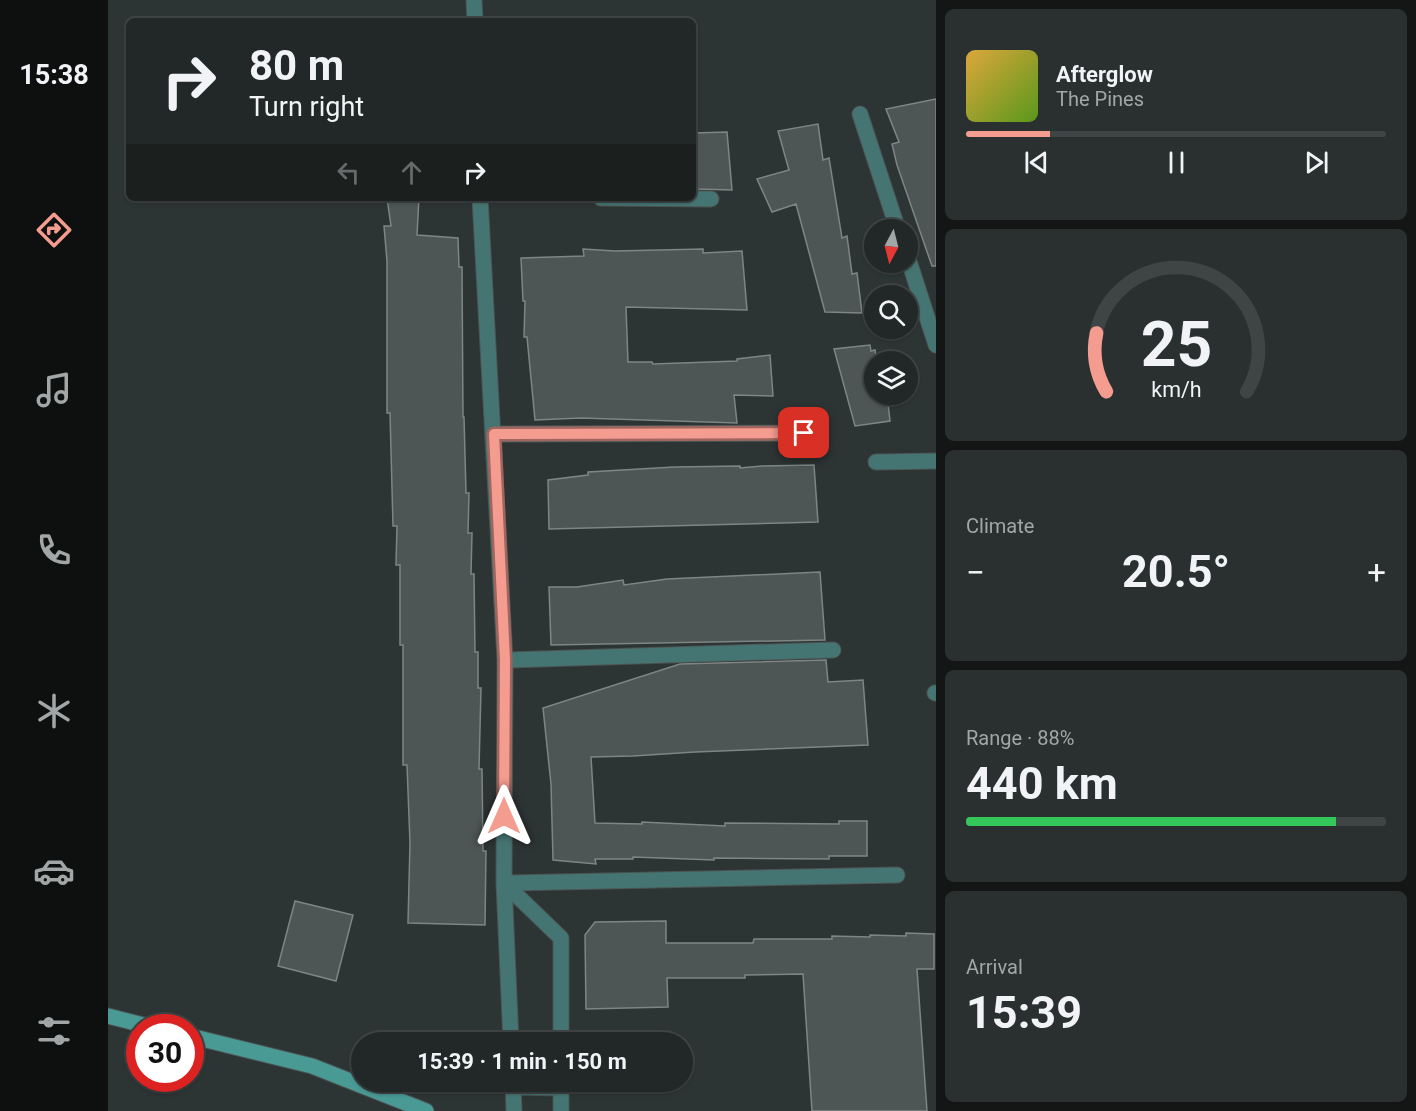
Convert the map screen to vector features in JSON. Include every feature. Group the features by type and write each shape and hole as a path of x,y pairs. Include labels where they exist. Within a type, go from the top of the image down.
{"main road":[{"path":"108,1016 126,1021"},
{"path":"204,1039 312,1066 426,1111"}],"street":[{"path":"474,0 475,18"},
{"path":"860,114 894,219"},
{"path":"696,199 711,199"},
{"path":"480,201 505,660 504,883 511,1032"},
{"path":"913,273 936,345"},
{"path":"494,434 804,433"},
{"path":"876,462 936,461"},
{"path":"505,660 833,650"},
{"path":"504,883 897,875"},
{"path":"504,883 561,938 561,1032"},
{"path":"513,1092 514,1111"},
{"path":"561,1092 561,1111"}],"building":[{"path":"936,99 936,266 932,266 918,226 918,219 916,219 897,165 892,144 899,142 886,109"},
{"path":"818,124 823,160 829,158 842,238 847,236 852,274 857,273 862,313 825,312 796,204 772,212 757,179 789,170 778,131"},
{"path":"727,132 732,190 697,189 696,133"},
{"path":"387,201 419,201 417,235 458,238 459,267 462,267 466,493 469,493 468,533 472,533 471,574 474,574 475,652 478,652 478,688 481,688 479,769 482,769 483,851 486,851 485,925 408,923 410,843 407,765 403,765 400,565 396,565 397,526 393,526 390,413 387,413 387,261 384,226 391,226"},
{"path":"583,249 615,251 703,249 703,253 742,251 747,310 626,307 628,362 652,362 653,364 737,361 737,359 770,355 773,396 734,395 737,423 581,418 535,420 527,337 524,337 525,301 523,301 521,258 584,256"},
{"path":"870,345 871,351 864,351 864,405 888,405 890,421 855,426 834,349"},
{"path":"814,465 818,522 549,529 548,480 588,475 588,472 674,467 740,466 740,468"},
{"path":"820,572 825,640 551,645 549,587 577,587 623,580 624,585 667,579"},
{"path":"826,660 828,682 863,680 868,745 591,757 595,823 642,824 642,822 725,826 725,823 839,824 839,821 867,821 867,856 829,856 829,859 714,858 714,860 633,857 633,859 595,859 596,864 553,860 551,784 543,708 680,664"},
{"path":"295,901 353,915 336,981 278,966"},
{"path":"666,921 666,943 753,943 754,939 832,939 832,936 934,934 934,969 917,969 927,1111 812,1111 803,974 745,975 745,978 667,978 668,1007 586,1009 585,935 595,922"}],"route":[{"path":"504,816 505,660 494,434 804,433"}]}
